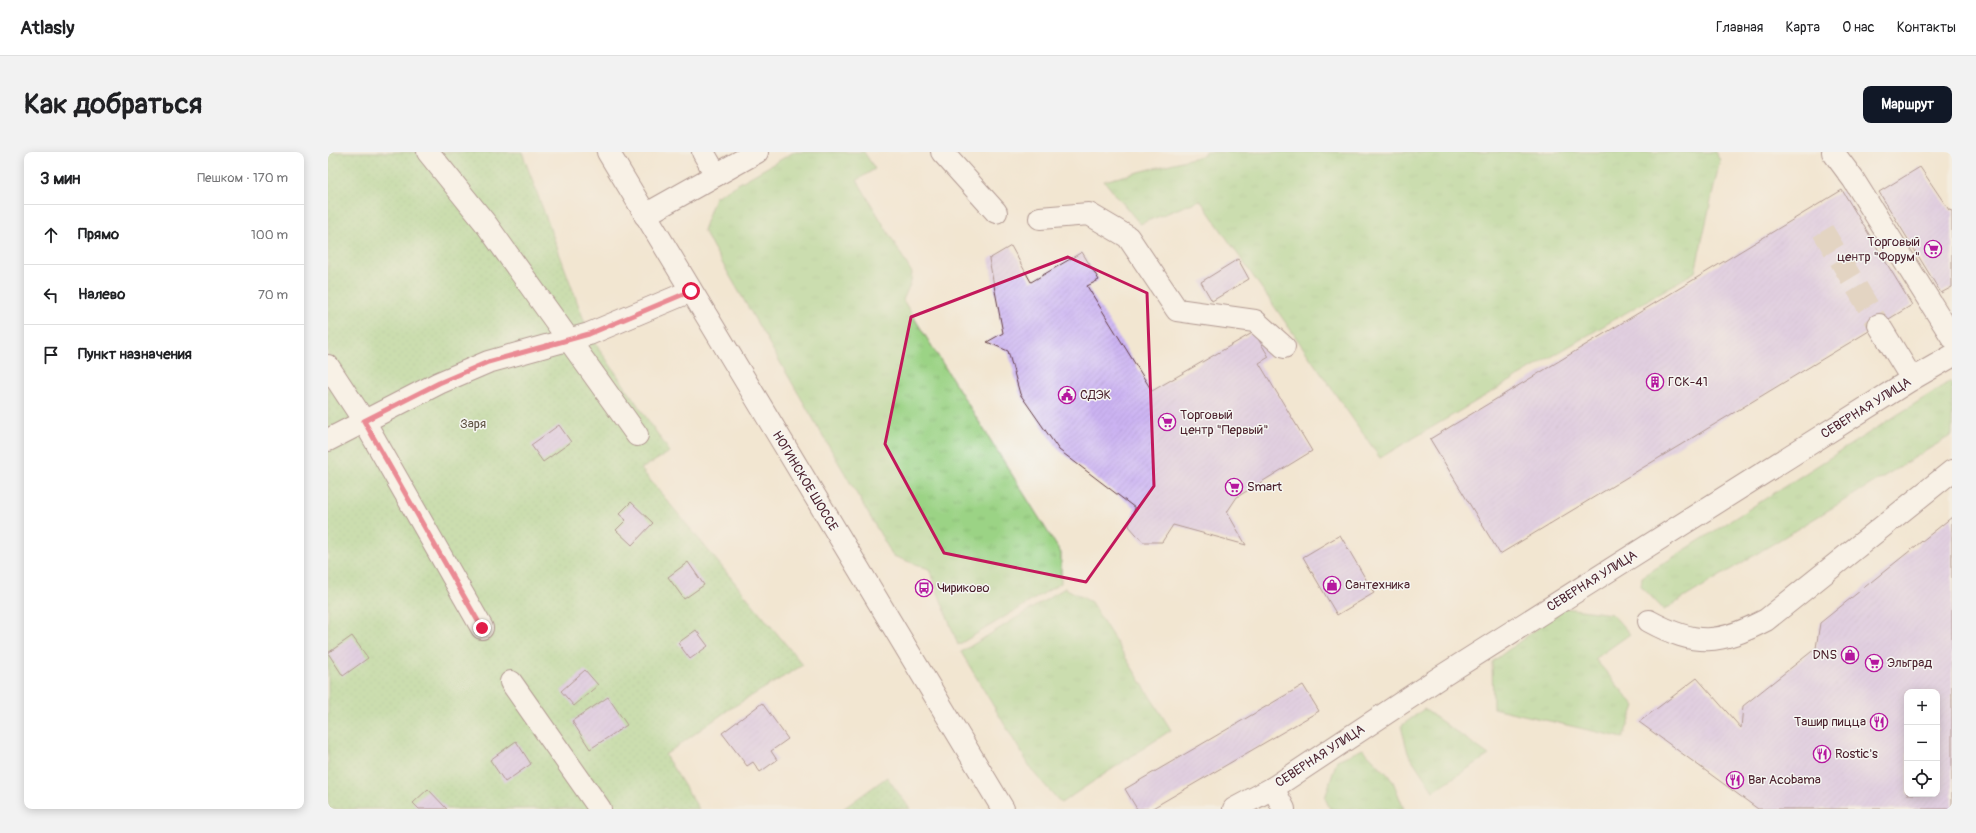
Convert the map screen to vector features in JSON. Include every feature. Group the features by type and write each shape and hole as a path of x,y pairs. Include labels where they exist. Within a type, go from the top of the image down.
{"main road":[{"path":"428,152 486,224 567,340 637,435"},
{"name":"НОГИНСКОЕ ШОССЕ","path":"608,152 1003,809"},
{"path":"703,152 716,175"},
{"path":"646,215 757,152"},
{"path":"942,152 996,212"},
{"path":"1833,152 1853,179 1948,323"},
{"path":"1040,218 1089,214 1128,237 1178,310 1255,321 1284,347"},
{"path":"328,440 439,383 488,362 589,334 691,291"},
{"path":"1879,325 1912,379"},
{"name":"СЕВЕРНАЯ УЛИЦА","path":"1234,809 1273,788 1439,678 1912,379 1952,356"},
{"path":"328,366 364,421 482,628"},
{"path":"1649,621 1672,633 1689,638 1715,640 1750,628 1766,620 1952,472"},
{"path":"511,682 600,809"},
{"path":"1273,788 1284,809"}],"highlighted area":[{"path":"1068,257 1147,293 1154,486 1086,582 944,553 885,444 911,317"}],"green space":[{"name":"Заря","path":"328,152 522,152 589,334 670,452 641,469 803,665 728,710 665,755 699,809 328,809"},
{"path":"794,152 864,152 875,169 857,180 912,273 911,282 903,300 1061,553 1061,583 958,645 929,569 893,556 703,230 715,197"},
{"path":"1204,152 1715,152 1720,160 1695,272 1380,458 1200,200 1140,224 1104,181 1205,155"},
{"path":"1949,382 1952,382 1952,435 1664,610 1641,586 1642,577"},
{"path":"1065,588 1091,602 1171,730 1061,803 1033,772 961,652"},
{"path":"1565,608 1612,614 1630,634 1595,659 1635,706 1623,738 1493,708 1492,662"},
{"path":"1424,709 1489,755 1433,791 1408,753 1401,726"},
{"path":"1363,749 1392,779 1404,809 1330,809 1325,798 1337,760"},
{"path":"887,777 910,809 843,809"}],"building":[{"name":"Торговый центр \"Форум\"","path":"1920,167 1949,210 1952,211 1952,287 1941,293 1879,192"},
{"name":"ГСК-41","path":"1842,190 1912,305 1500,554 1430,439"},
{"name":"Торговый центр \"Первый\"","path":"1011,246 1031,282 1082,252 1099,280 1087,286 1152,391 1254,332 1269,357 1259,363 1312,451 1237,497 1227,512 1246,545 1173,525 1162,542 1143,542 1129,526 1135,508 1059,450 1020,394 1008,351 987,342 1003,333 989,259"},
{"path":"1238,259 1249,279 1212,301 1201,282"},
{"path":"559,425 571,442 543,462 531,445"},
{"path":"631,502 653,523 632,545 616,530 626,520 619,514"},
{"name":"Эльград","path":"1952,517 1952,809 1758,809 1639,722 1697,678 1741,728 1743,706 1816,648 1820,623"},
{"path":"1340,535 1374,593 1337,615 1303,557"},
{"path":"688,562 704,585 684,599 668,577"},
{"path":"696,630 708,646 690,659 678,643"},
{"path":"352,636 368,658 343,676 328,653"},
{"path":"585,670 598,685 574,706 561,691"},
{"path":"1303,685 1319,711 1151,809 1137,809 1125,789"},
{"path":"608,697 627,725 590,749 572,721"},
{"path":"762,703 788,739 771,751 777,760 760,772 753,762 747,766 722,733"},
{"path":"516,741 531,764 505,782 490,760"},
{"path":"428,789 447,809 419,809 413,803"}],"tunnel":[{"path":"1823,231 1879,325"}],"place":[{"name":"Торговый центр \"Форум\"","path":"1933,249"},
{"name":"ГСК-41","path":"1655,382"},
{"name":"СДЭК","path":"1067,395"},
{"name":"Торговый центр \"Первый\"","path":"1167,422"},
{"name":"Smart","path":"1234,487"},
{"name":"Сантехника","path":"1332,585"},
{"name":"Чириково","path":"924,588"},
{"name":"DNS","path":"1850,655"},
{"name":"Эльград","path":"1874,663"},
{"name":"Ташир пицца","path":"1879,722"},
{"name":"Rostic's","path":"1822,754"},
{"name":"Bar Acobama","path":"1735,780"}],"route":[{"path":"482,628 364,421 439,383 488,362 589,334 691,291"}]}
